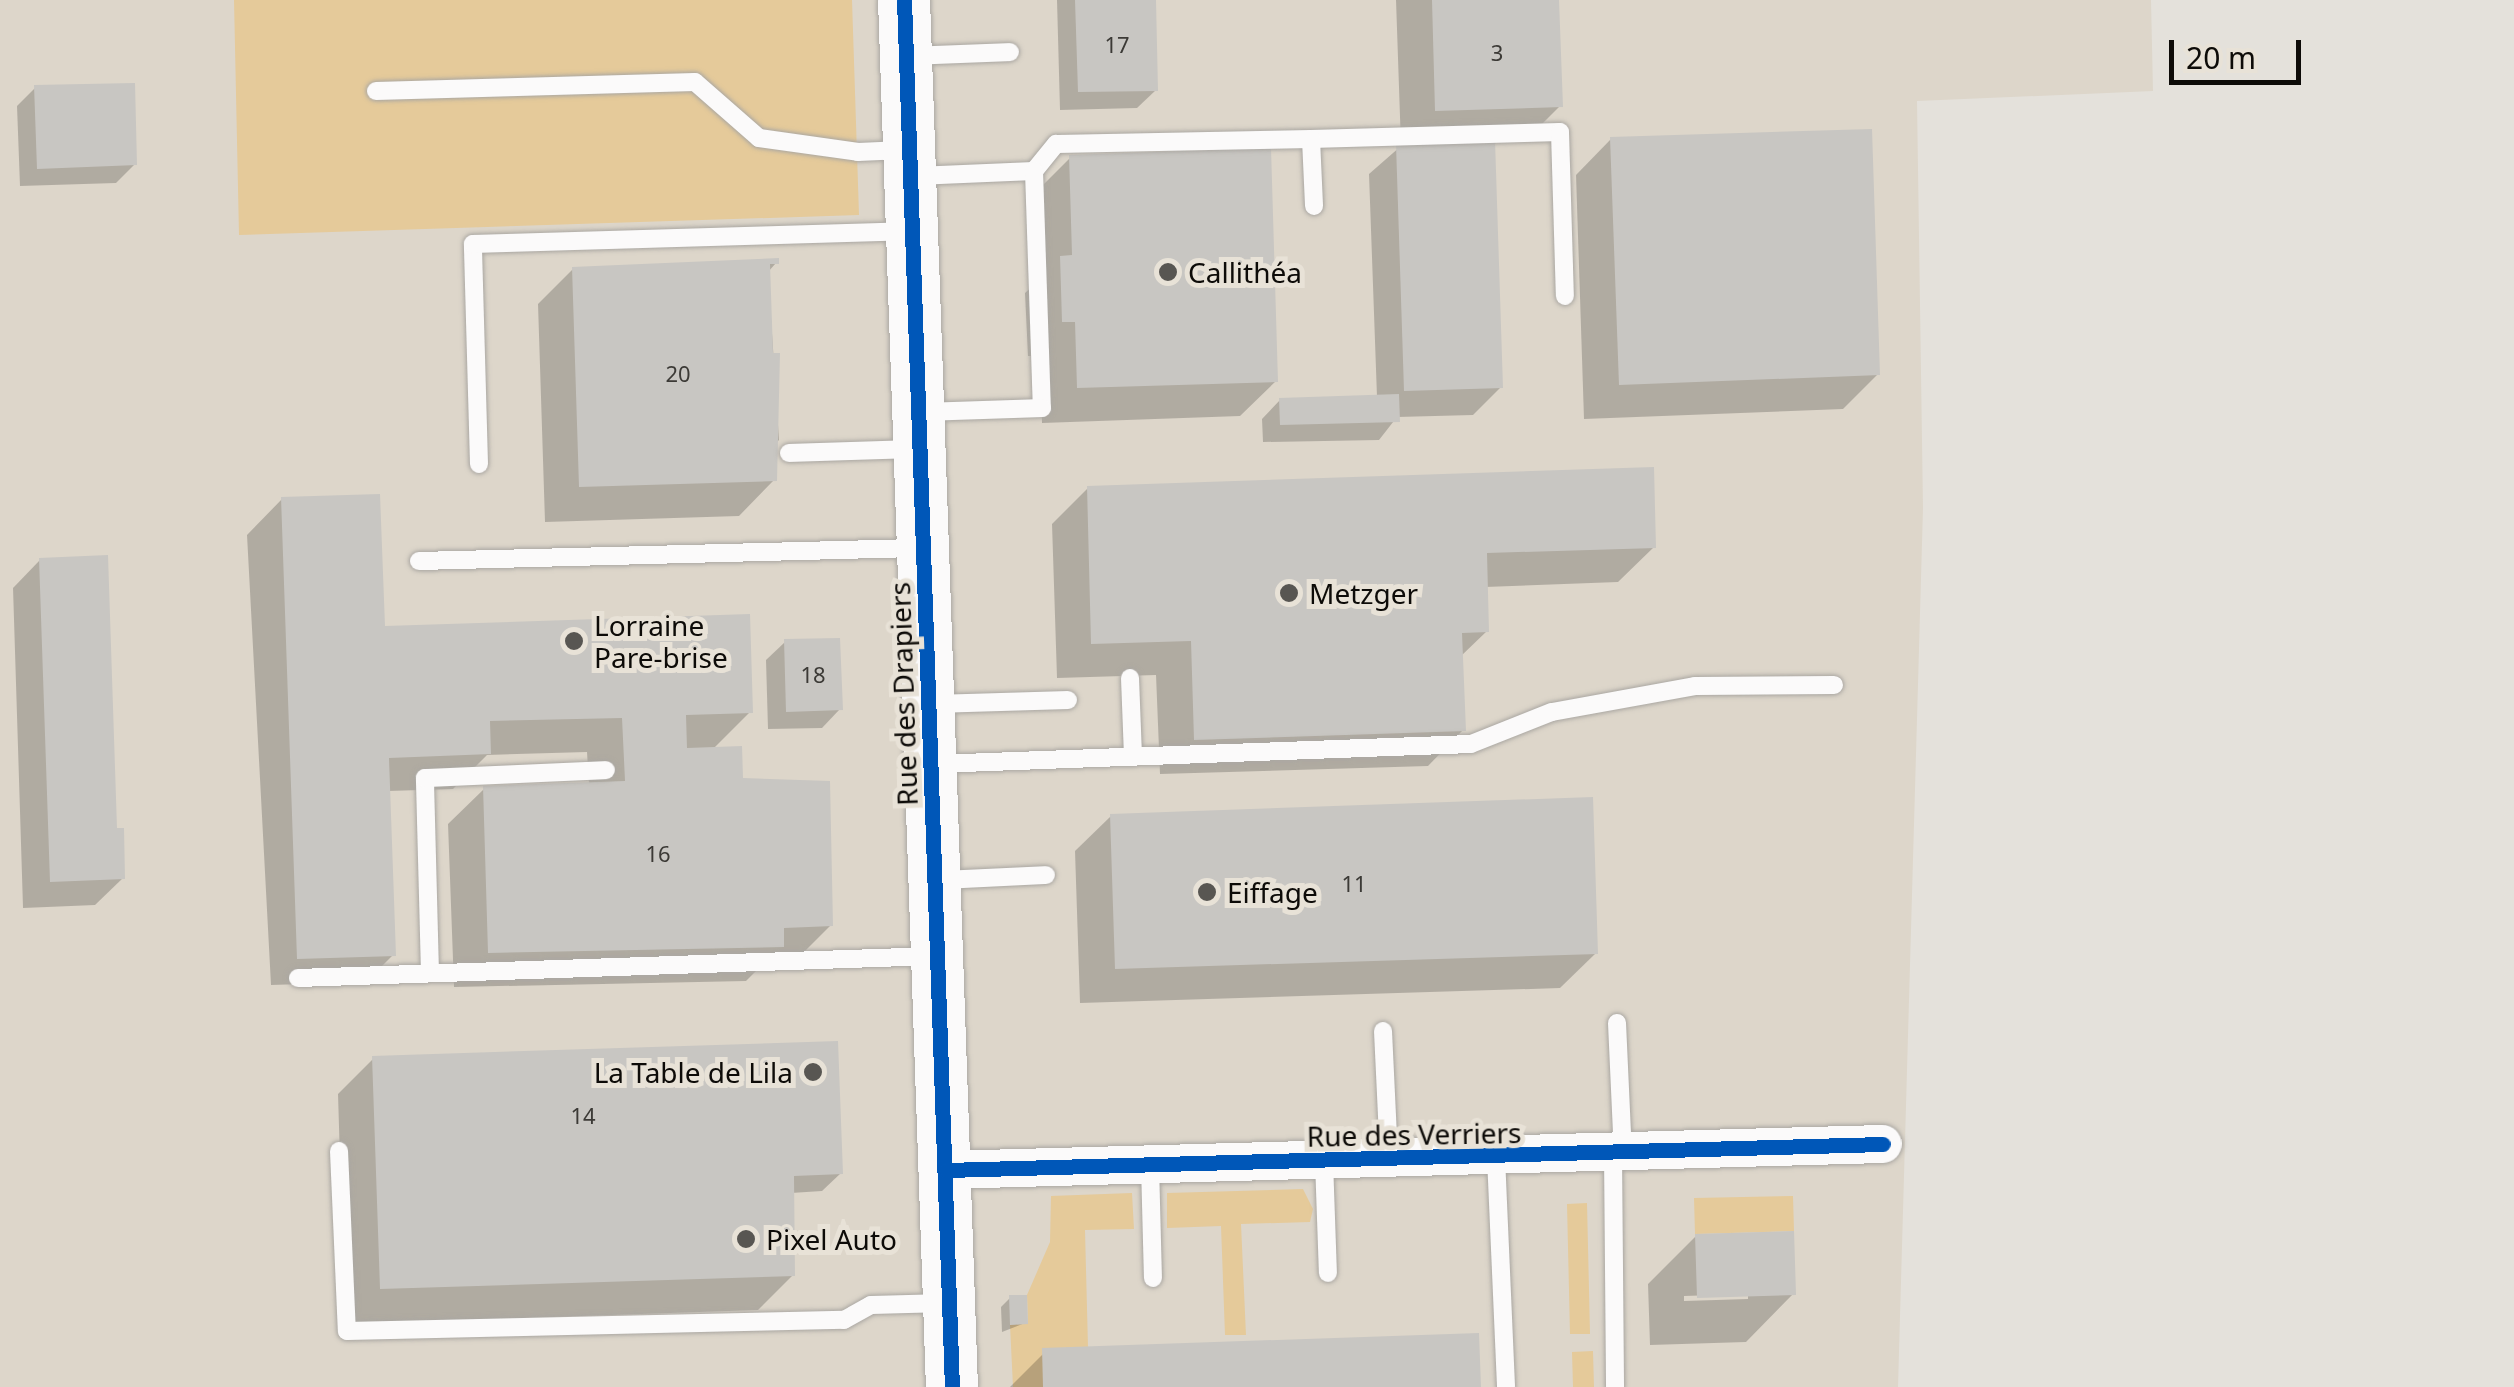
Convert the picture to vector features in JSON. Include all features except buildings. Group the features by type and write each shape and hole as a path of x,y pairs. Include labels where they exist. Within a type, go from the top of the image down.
{"street":[{"name":"Rue des Drapiers","path":"904,0 952,1387"},
{"name":"Rue des Verriers","path":"946,1170 1883,1144"}],"lane":[{"path":"905,56 1010,52"},
{"path":"376,90 695,82 759,138 909,163 1034,171"},
{"path":"789,453 1042,408 1034,171 1056,144 1560,132 1565,296"},
{"path":"1312,139 1314,206"},
{"path":"479,464 473,244 912,231"},
{"path":"419,561 922,548"},
{"path":"1130,678 1133,757"},
{"path":"930,764 1471,744 1552,712 1695,686 1834,684"},
{"path":"928,704 1068,700"},
{"path":"430,973 425,778 606,770"},
{"path":"935,880 1046,875"},
{"path":"298,978 939,956"},
{"path":"1616,1387 1617,1022"},
{"path":"1383,1031 1389,1159"},
{"path":"339,1151 347,1331 844,1320 870,1305 950,1303"},
{"path":"1496,1157 1506,1387"},
{"path":"1324,1161 1328,1273"},
{"path":"1150,1165 1152,1278"}],"shaded area":[{"path":"0,0 2151,0 2153,91 1917,101 1923,508 1898,1387 0,1387"},
{"path":"234,0 852,0 859,215 239,235"},
{"path":"1303,1189 1313,1209 1310,1222 1241,1224 1246,1335 1225,1335 1221,1226 1167,1228 1167,1193"},
{"path":"1132,1193 1134,1229 1085,1230 1088,1347 1043,1387 1013,1387 1010,1325 1028,1323 1027,1295 1050,1242 1051,1196"},
{"path":"1793,1196 1794,1231 1695,1234 1694,1198"},
{"path":"1587,1203 1590,1334 1570,1334 1567,1204"},
{"path":"1593,1351 1594,1387 1573,1387 1572,1352"}],"cycle path":[{"path":"904,0 952,1387"},
{"path":"946,1170 1883,1144"}],"place":[{"name":"Callithéa","path":"1168,272"},
{"name":"Metzger","path":"1289,593"},
{"name":"Lorraine Pare-brise","path":"574,641"},
{"name":"Eiffage","path":"1207,892"},
{"name":"La Table de Lila","path":"813,1072"},
{"name":"Pixel Auto","path":"746,1239"}]}
